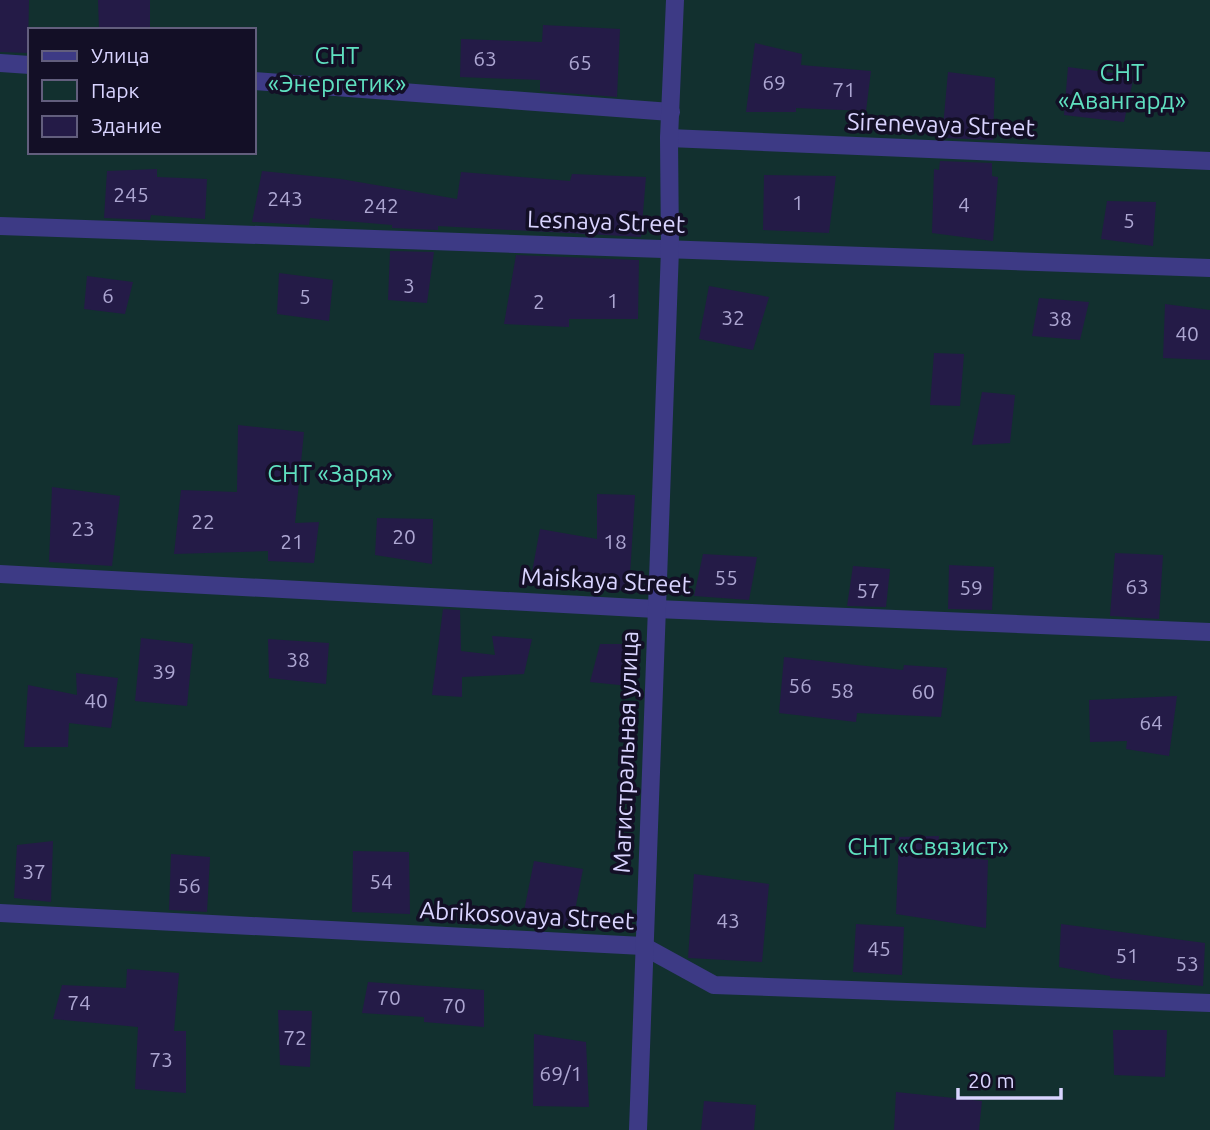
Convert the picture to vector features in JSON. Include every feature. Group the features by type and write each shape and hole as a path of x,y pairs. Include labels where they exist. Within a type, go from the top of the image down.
{"street":[{"name":"Магистральная улица","path":"638,1130 670,249 669,138 675,0"},
{"path":"0,63 28,65"},
{"path":"256,81 671,111"},
{"name":"Sirenevaya Street","path":"669,138 1210,161"},
{"name":"Lesnaya Street","path":"0,226 1210,268"},
{"name":"Maiskaya Street","path":"0,575 656,609 1210,632"},
{"name":"Abrikosovaya Street","path":"0,913 643,946 714,985 1210,1003"}],"green space":[{"path":"0,0 1210,0 1210,1130 0,1130"}],"building":[{"path":"0,0 29,0 28,53 0,52"},
{"path":"98,0 150,0 150,28 99,28"},
{"path":"543,25 620,29 617,97 540,91 540,80 460,77 461,39 542,42"},
{"path":"755,43 802,54 801,65 871,71 866,111 796,108 796,112 746,112"},
{"path":"1068,67 1134,76 1124,122 1064,115"},
{"path":"948,72 995,78 993,140 942,138"},
{"path":"940,161 992,163 992,176 998,177 993,241 932,233 934,169 939,170"},
{"path":"157,169 157,177 207,179 205,219 151,215 150,220 104,218 107,171"},
{"path":"262,171 341,179 457,199 461,172 570,181 572,174 646,177 641,237 438,226 438,230 392,228 392,225 310,218 309,225 252,222"},
{"path":"764,175 836,176 829,233 763,230"},
{"path":"1107,201 1156,202 1153,246 1101,239"},
{"path":"390,251 434,252 427,303 388,300"},
{"path":"516,255 639,260 638,319 569,319 569,327 504,324"},
{"path":"279,273 333,280 329,321 277,314"},
{"path":"87,276 133,282 125,314 84,309"},
{"path":"709,286 769,297 753,350 699,339"},
{"path":"1039,298 1089,302 1080,340 1032,336"},
{"path":"1165,304 1210,310 1210,360 1163,358"},
{"path":"934,353 964,354 960,406 930,405"},
{"path":"982,392 1015,395 1010,443 972,445"},
{"path":"238,425 304,432 295,523 319,522 314,563 268,561 268,551 174,554 181,490 237,492"},
{"path":"52,487 120,496 112,566 49,562"},
{"path":"597,494 635,495 629,591 597,589 597,576 532,572 540,529 597,539"},
{"path":"377,518 433,519 432,564 375,555"},
{"path":"1115,553 1163,555 1159,619 1110,616"},
{"path":"703,554 757,557 749,600 694,596"},
{"path":"949,565 994,567 992,610 948,609"},
{"path":"853,566 890,569 886,607 847,606"},
{"path":"443,609 460,610 461,651 495,655 492,636 532,639 524,674 462,677 462,697 432,695"},
{"path":"141,638 193,644 187,706 135,701"},
{"path":"268,639 329,643 326,684 269,678"},
{"path":"600,644 638,644 629,686 590,682"},
{"path":"784,657 903,670 904,665 947,668 941,717 857,713 856,722 779,713"},
{"path":"76,673 118,678 111,728 69,723 68,747 24,747 28,685 77,695"},
{"path":"1177,696 1169,756 1126,749 1127,741 1090,742 1089,700"},
{"path":"939,836 938,855 988,860 986,928 896,914 899,837"},
{"path":"53,841 51,902 14,898 17,845"},
{"path":"353,851 409,852 410,914 352,912"},
{"path":"171,854 210,857 207,912 169,910"},
{"path":"534,861 583,869 572,926 522,921"},
{"path":"694,874 769,884 762,962 688,958"},
{"path":"856,924 904,927 902,975 853,972"},
{"path":"1061,924 1205,943 1203,986 1110,978 1059,967"},
{"path":"127,969 179,973 174,1031 186,1031 186,1093 135,1089 138,1027 53,1019 62,985 126,988"},
{"path":"368,982 484,990 484,1027 424,1022 424,1017 362,1013"},
{"path":"278,1010 312,1011 310,1067 280,1065"},
{"path":"1113,1030 1167,1030 1165,1077 1114,1075"},
{"path":"534,1034 586,1042 589,1107 533,1106"},
{"path":"896,1092 982,1101 979,1130 894,1130"},
{"path":"704,1101 756,1105 754,1130 701,1130"}],"park label":[{"name":"СНТ «Энергетик»","path":"337,70"},
{"name":"СНТ «Авангард»","path":"1122,87"},
{"name":"СНТ «Заря»","path":"330,474"},
{"name":"СНТ «Связист»","path":"928,847"}]}
